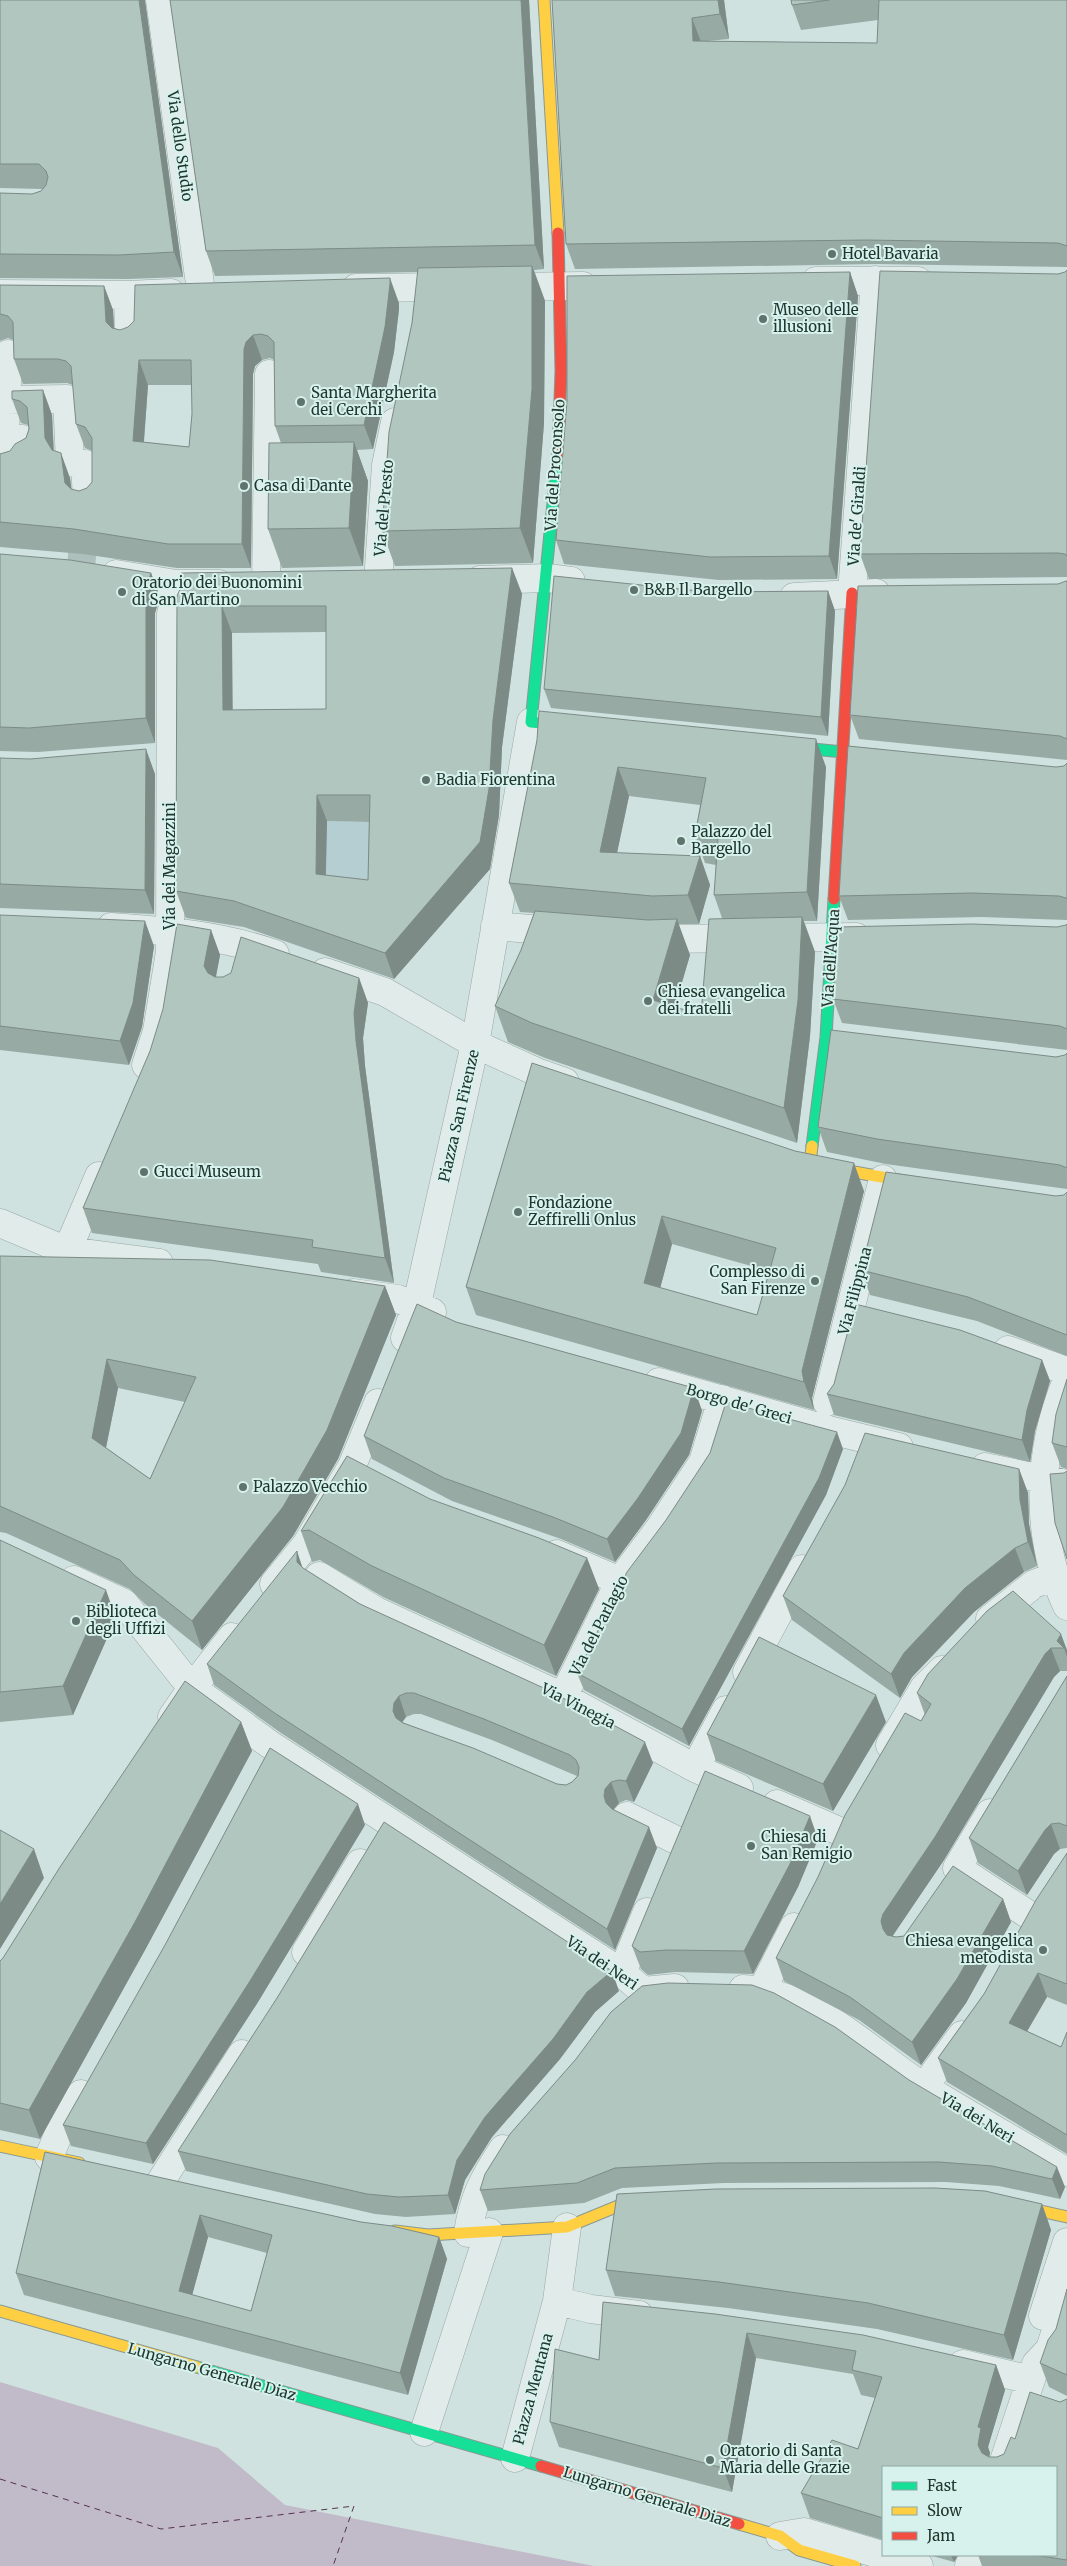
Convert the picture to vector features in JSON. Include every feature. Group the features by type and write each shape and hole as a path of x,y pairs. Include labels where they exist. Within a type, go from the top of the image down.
{"street":[{"name":"Via dello Studio","path":"128,295 214,291 160,0"},
{"name":"Via del Proconsolo","path":"495,926 531,722 548,578 560,424 560,286 544,0"},
{"name":"Via de' Giraldi","path":"844,752 852,593 875,280"},
{"path":"796,282 944,281"},
{"path":"329,288 415,298 560,286 607,285"},
{"path":"7,297 128,295 129,339"},
{"path":"4,439 8,354"},
{"path":"266,584 269,374"},
{"name":"Via del Presto","path":"378,582 386,465 401,395"},
{"path":"6,400 67,399 70,462 85,464 86,500"},
{"path":"356,466 386,465"},
{"path":"267,466 297,466"},
{"path":"90,570 176,584 294,584"},
{"path":"454,580 548,578 601,584"},
{"path":"350,583 407,582"},
{"name":"Via dei Magazzini","path":"138,1088 156,1031 170,952 171,613 175,612 176,584"},
{"path":"767,596 900,593"},
{"path":"531,722 585,727"},
{"path":"771,745 900,758"},
{"name":"Via dell'Acqua","path":"810,1164 838,1039 833,937 844,752"},
{"path":"141,759 170,756"},
{"path":"89,926 170,931 239,942 385,992 475,1044 539,1073 586,1089"},
{"path":"495,926 594,934"},
{"name":"Piazza San Firenze","path":"160,1735 192,1688 252,1612 304,1567 306,1545 364,1472 393,1367 417,1304 475,1044 495,926"},
{"path":"623,937 662,940 878,936"},
{"path":"233,969 239,942"},
{"path":"67,1250 110,1152"},
{"path":"784,1155 810,1164 883,1179 932,1186"},
{"name":"Via Filippina","path":"823,1416 883,1179"},
{"path":"0,1223 67,1250 188,1267"},
{"path":"330,1289 417,1304 451,1321"},
{"path":"850,1306 878,1313"},
{"path":"989,1342 1067,1371"},
{"name":"Borgo de' Greci","path":"637,1376 722,1399 823,1416 860,1449 919,1452"},
{"path":"1067,1380 1049,1440 1055,1482 1046,1540 1055,1576 1067,1606"},
{"name":"Via del Parlagio","path":"563,1697 620,1581 659,1529 703,1462 722,1399"},
{"path":"956,1460 1055,1482"},
{"path":"529,1544 620,1581"},
{"path":"627,1816 674,1850 691,1807 700,1771 813,1549"},
{"name":"Via Vinegia","path":"304,1567 376,1610 563,1697 700,1771 839,1831"},
{"name":"Via dei Neri","path":"55,1572 124,1603 192,1688 266,1756 387,1820 622,1973 633,1998 709,1988 762,1990 788,1999 820,2015 851,2034 924,2087 1067,2172"},
{"path":"878,1764 924,1688 985,1622 1034,1584 1055,1576"},
{"path":"942,1891 1002,1792"},
{"path":"827,1858 839,1831 854,1806"},
{"path":"295,1971 387,1820"},
{"path":"957,1868 1032,1917"},
{"path":"622,1973 657,1889"},
{"path":"1018,1941 1047,1894"},
{"path":"762,1990 807,1903"},
{"path":"924,2087 979,2011"},
{"path":"161,2181 255,2034"},
{"path":"49,2157 59,2133 92,2075"},
{"path":"424,2432 478,2232 472,2208 478,2188 517,2132"},
{"path":"0,2146 86,2165"},
{"path":"996,2201 1067,2217"},
{"path":"381,2230 428,2235 478,2232 584,2219 624,2204 660,2202"},
{"name":"Piazza Mentana","path":"424,2432 515,2458 565,2303 584,2219"},
{"path":"1031,2380 1034,2346 1067,2242"},
{"path":"1002,2466 1031,2380 1050,2349 1067,2296"},
{"path":"565,2303 661,2317"},
{"name":"Lungarno Generale Diaz","path":"0,2311 424,2432"},
{"path":"943,2360 1031,2380 1052,2406"},
{"name":"Lungarno Generale Diaz","path":"515,2458 780,2536 799,2550 855,2566"},
{"name":"Lungarno Generale Diaz","path":"780,2536 804,2532 882,2555"},
{"name":"Lungarno Generale Diaz","path":"885,2556 919,2566"}],"shaded area":[{"path":"327,821 380,822 378,906 325,901"},
{"path":"0,2382 218,2448 285,2505 594,2566 0,2566"}],"building":[{"path":"0,0 139,0 174,252 119,255 0,254 0,193 32,194 41,191 46,185 48,177 46,171 39,164 0,164"},
{"path":"170,0 521,0 535,245 206,251"},
{"path":"552,0 718,0 720,14 692,18 693,41 877,43 879,0 1067,0 1067,246 1058,243 866,240 566,244"},
{"path":"791,0 829,0 792,5"},
{"path":"532,266 532,389 520,528 382,531 389,432 412,323 418,268"},
{"path":"1067,270 1067,556 1058,553 860,554 880,271 1058,274"},
{"path":"850,272 829,556 710,557 556,540 567,401 567,276"},
{"path":"390,278 385,327 364,425 275,426 274,342 268,336 261,334 253,335 246,342 244,349 242,544 168,544 74,529 0,522 0,454 10,451 15,444 26,438 29,429 27,407 20,401 12,399 12,391 43,390 45,438 52,450 61,453 65,483 71,489 79,491 87,488 92,482 92,438 85,427 76,424 71,366 66,361 58,359 14,359 13,322 8,316 0,314 0,285 104,286 106,322 112,328 120,330 128,327 134,321 135,285","holes":["139,360 191,360 192,414 189,447 133,441"]},
{"path":"354,442 349,528 268,529 269,443"},
{"path":"0,554 70,560 151,573 146,588 146,718 29,728 0,727"},
{"path":"512,568 493,720 489,789 480,842 385,953 234,901 176,891 177,596 181,587 181,573","holes":["222,606 326,606 326,709 223,710","317,795 370,795 368,880 316,874"]},
{"path":"554,576 709,592 828,591 821,717 544,689"},
{"path":"1067,581 1067,739 1060,736 850,715 858,586 1058,584"},
{"path":"539,711 816,739 807,892 714,895 718,839 695,835 706,778 618,767 600,852 700,856 688,895 652,896 509,883 537,740"},
{"path":"848,746 1056,767 1064,766 1067,763 1067,899 1059,896 972,893 839,896"},
{"path":"146,749 145,890 0,884 0,758 30,759"},
{"path":"535,911 648,920 677,919 653,1000 701,1015 709,919 802,917 798,1000 784,1108 532,1023 495,1006 521,950"},
{"path":"0,915 145,921 133,1003 120,1041 0,1026"},
{"path":"177,924 211,930 204,966 208,973 215,977 223,977 231,973 241,937 359,978 354,1013 356,1041 385,1258 312,1247 313,1240 83,1208 150,1051 163,1009"},
{"path":"972,924 1057,927 1067,924 1067,1029 1060,1026 833,999 838,927"},
{"path":"831,1030 1056,1057 1067,1053 1067,1168 1060,1165 877,1139 818,1127"},
{"path":"532,1063 795,1151 854,1163 802,1371 804,1382 466,1287","holes":["662,1216 776,1248 757,1315 644,1283"]},
{"path":"886,1172 1056,1196 1064,1195 1067,1192 1067,1335 968,1297 861,1270"},
{"name":"Palazzo Vecchio","path":"0,1256 210,1260 385,1286 327,1430 283,1507 192,1621 134,1575 120,1560 0,1506","holes":["107,1359 196,1377 150,1479 92,1438"]},
{"path":"417,1304 456,1322 694,1388 681,1433 638,1498 607,1539 553,1517 444,1478 364,1436"},
{"path":"855,1304 960,1330 1042,1360 1027,1410 1022,1440 827,1394 834,1384"},
{"path":"1067,1379 1067,1447 1052,1443 1056,1414"},
{"path":"726,1402 837,1432 819,1478 682,1729 577,1673 627,1572 666,1520 710,1453"},
{"path":"865,1433 1019,1469 1020,1500 1028,1542 1015,1548 965,1588 904,1653 891,1674 783,1596 845,1485"},
{"path":"347,1456 430,1499 539,1538 587,1558 544,1645 372,1566 309,1530 301,1531"},
{"path":"1067,1471 1067,1559 1055,1523 1050,1474"},
{"path":"0,1540 106,1590 63,1686 0,1692"},
{"path":"297,1551 297,1562 303,1568 360,1604 548,1690 645,1742 626,1781 611,1782 605,1789 606,1803 612,1809 649,1827 607,1929 273,1712 207,1664","holes":["406,1693 414,1693 484,1719 570,1755 576,1760 579,1767 578,1776 566,1785 557,1784 473,1748 403,1723 396,1718 393,1711 394,1703 399,1696"]},
{"path":"1013,1591 1061,1634 1057,1641 1064,1648 1051,1648 1045,1654 935,1837 883,1914 881,1921 887,1935 904,1936 953,1866 1003,1899 957,1979 912,2042 850,1997 776,1958 818,1877 845,1815 905,1713 921,1721 931,1704 917,1693 928,1674 987,1611"},
{"path":"759,1637 876,1695 823,1784 707,1734"},
{"path":"1067,1676 1067,1826 1059,1823 1051,1824 1018,1871 969,1838"},
{"path":"185,1681 241,1722 135,1922 29,2110 0,2103 0,1961 60,1867"},
{"path":"270,1748 358,1804 250,1981 146,2143 63,2125 165,1945"},
{"path":"705,1771 810,1816 790,1864 744,1951 667,1950 640,1952 632,1946"},
{"path":"384,1822 612,1971 587,1992 553,2039 485,2117 457,2160 448,2195 399,2197 367,2194 178,2151 277,1998"},
{"path":"0,1830 34,1849 0,1904"},
{"path":"1067,1853 1067,1984 1038,1973 1009,2023 1061,2047 1067,2032 1067,2135 938,2058 984,1994 1036,1900"},
{"path":"668,1983 752,1985 774,1993 835,2027 909,2080 1057,2167 1052,2179 992,2166 939,2162 717,2163 615,2168 577,2183 480,2190 485,2174 510,2134 576,2059 611,2012 642,1986"},
{"path":"45,2152 361,2222 392,2226 439,2237 400,2373 16,2273","holes":["200,2215 272,2235 251,2311 179,2291"]},
{"path":"935,2188 985,2191 1042,2204 1004,2335 868,2303 719,2282 606,2270 617,2194 716,2189"},
{"path":"1067,2289 1067,2375 1040,2363 1048,2340 1056,2329"},
{"path":"603,2302 715,2314 863,2335 996,2365 978,2427 981,2428 978,2445 982,2453 989,2457 997,2457 1004,2454 1011,2437 1015,2439 1030,2392 1060,2402 1067,2399 1067,2560 1041,2556 1057,2556 1057,2466 882,2466 882,2518 801,2493 832,2440 858,2449 882,2377 852,2370 856,2351 747,2333 723,2468 550,2422 555,2349 599,2360"}],"ferry route":[{"path":"0,2479 161,2529 354,2506 333,2566"}],"tunnel":[{"path":"81,569 85,516"}],"traffic: fast":[{"path":"558,453 531,722 575,726"},
{"path":"782,746 884,756"},
{"path":"812,1146 826,1037 834,899"},
{"path":"197,2367 541,2466"}],"traffic: slow":[{"path":"544,0 558,233"},
{"path":"812,1146 810,1164 920,1184"},
{"path":"0,2146 79,2163"},
{"path":"395,2231 428,2235 567,2227 623,2204 652,2202"},
{"path":"1009,2204 1067,2217"},
{"path":"0,2311 197,2367"},
{"path":"739,2524 780,2536 799,2550 855,2566"}],"traffic: jam":[{"path":"558,233 561,371 558,453"},
{"path":"834,899 852,593"},
{"path":"541,2466 739,2524"}],"place":[{"name":"Hotel Bavaria","path":"832,254"},
{"name":"Museo delle illusioni","path":"763,319"},
{"name":"Santa Margherita dei Cerchi","path":"301,402"},
{"name":"Casa di Dante","path":"244,486"},
{"name":"B&B Il Bargello","path":"634,590"},
{"name":"Oratorio dei Buonomini di San Martino","path":"122,592"},
{"name":"Badia Fiorentina","path":"426,780"},
{"name":"Palazzo del Bargello","path":"681,841"},
{"name":"Chiesa evangelica dei fratelli","path":"648,1001"},
{"name":"Gucci Museum","path":"144,1172"},
{"name":"Fondazione Zeffirelli Onlus","path":"518,1212"},
{"name":"Complesso di San Firenze","path":"815,1281"},
{"name":"Palazzo Vecchio","path":"243,1487"},
{"name":"Biblioteca degli Uffizi","path":"76,1621"},
{"name":"Chiesa di San Remigio","path":"751,1846"},
{"name":"Chiesa evangelica metodista","path":"1043,1950"},
{"name":"Oratorio di Santa Maria delle Grazie","path":"710,2460"}]}
